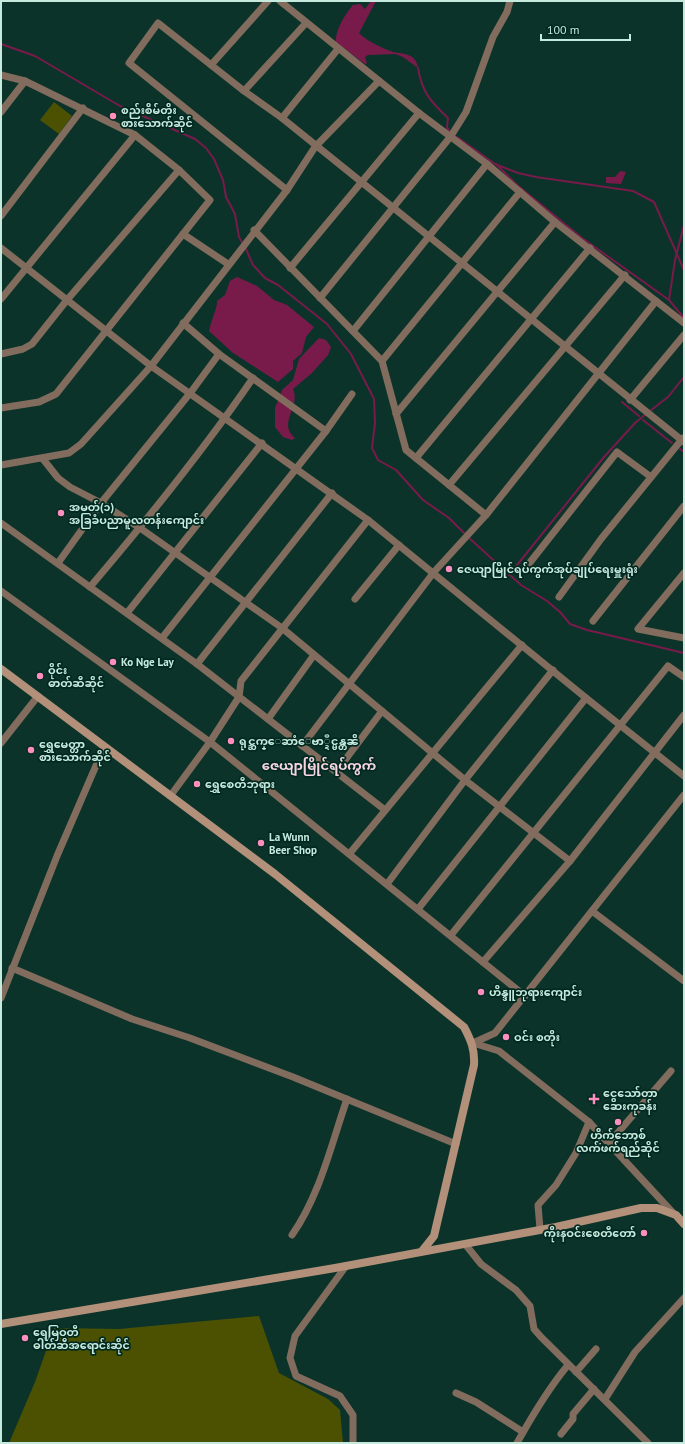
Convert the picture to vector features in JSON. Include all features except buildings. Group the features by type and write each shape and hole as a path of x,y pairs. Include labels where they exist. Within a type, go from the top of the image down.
{"main road":[{"path":"1,669 275,874 464,1027 472,1043 475,1054 474,1065 434,1236 422,1251"},
{"path":"1,1324 346,1266 465,1244 641,1208 657,1208 676,1215 684,1224"}],"street":[{"path":"211,65 268,1"},
{"path":"280,1 419,113 452,136 555,222 684,323"},
{"path":"320,298 452,136 466,112 493,37 507,12 510,1"},
{"path":"287,190 129,63 158,23 244,91 282,118 315,147 362,183 630,400 683,440 650,477 601,539 559,597"},
{"path":"244,91 306,23"},
{"path":"282,118 338,49"},
{"path":"1,75 25,81 83,108 135,135 180,170 210,200 56,394 39,402 1,408"},
{"path":"1,112 25,81"},
{"path":"1,465 43,459 69,453 81,444 151,366 254,230 287,190 315,147 379,81"},
{"path":"1,216 83,108"},
{"path":"290,268 419,113"},
{"path":"1,299 135,135"},
{"path":"353,331 487,164"},
{"path":"1,354 23,349 32,344 66,300 180,170"},
{"path":"382,360 520,192"},
{"path":"396,414 555,222"},
{"path":"254,230 382,360 406,450 486,515"},
{"path":"183,234 228,264"},
{"path":"1,248 151,366 191,392 368,520 684,776"},
{"path":"416,458 590,248"},
{"path":"449,485 625,276"},
{"path":"302,746 434,572 486,515 656,301"},
{"path":"183,323 219,354 326,431"},
{"path":"630,400 684,335"},
{"path":"58,563 101,502 191,392 219,354"},
{"path":"90,588 140,528 226,418 253,378"},
{"path":"162,638 326,431 352,394"},
{"path":"127,613 173,553 262,443"},
{"path":"524,570 617,452 650,477"},
{"path":"43,459 58,478 70,487 101,502 282,628 465,780 570,861"},
{"path":"197,664 332,493"},
{"path":"593,621 684,506"},
{"path":"171,795 210,742 239,697 241,681 368,520"},
{"path":"1,523 197,664 385,810"},
{"path":"355,599 399,544"},
{"path":"684,573 638,629 684,638"},
{"path":"1,591 210,742 350,853 525,996"},
{"path":"350,853 522,646"},
{"path":"268,719 314,655"},
{"path":"450,935 622,725 668,666 684,677"},
{"path":"387,884 465,780 553,670"},
{"path":"1,743 38,696"},
{"path":"418,909 586,698"},
{"path":"336,772 382,711"},
{"path":"483,962 570,861 684,715"},
{"path":"1,998 57,856 104,747"},
{"path":"472,1043 495,1033 684,796"},
{"path":"592,912 683,977"},
{"path":"12,968 132,1019 190,1038 347,1099 456,1144"},
{"path":"472,1043 499,1051 588,1122 610,1143 676,1215"},
{"path":"610,1143 672,1070"},
{"path":"292,1235 305,1215 315,1193 347,1099"},
{"path":"540,1229 538,1205 556,1185 576,1153 588,1122"},
{"path":"465,1244 481,1264 516,1290 530,1306 534,1329 568,1365 605,1399 648,1443"},
{"path":"346,1266 295,1336 290,1358 296,1376 340,1396 353,1416 353,1443"},
{"path":"605,1399 635,1352 684,1298"},
{"path":"576,1372 596,1349"},
{"path":"517,1443 554,1382 568,1365"},
{"path":"561,1434 573,1419 573,1414 594,1389"},
{"path":"456,1393 476,1402 523,1432"}],"green space":[{"path":"54,102 72,116 59,134 40,120"},
{"path":"259,1316 279,1373 328,1399 340,1410 343,1443 9,1443 35,1382 54,1328 119,1329"}],"shaded area":[{"path":"371,1 376,1 359,33 385,49 412,57 415,59 418,68 403,57 395,54 368,55 365,57 367,63 365,64 336,42 339,27 353,5 360,4 365,9"},
{"path":"620,171 626,172 621,184 606,183 606,177 615,177"},
{"path":"237,277 257,286 274,300 287,305 314,327 306,337 302,353 293,361 293,369 278,382 233,353 209,331 217,301 225,295 230,281"},
{"path":"319,338 326,340 331,347 328,355 312,373 293,389 295,396 288,427 295,438 292,440 283,437 275,427 275,408 282,390 293,380 299,359"}],"waterway":[{"path":"1,44 35,56 120,106 195,139 206,148 214,159 223,180 226,197 235,214 239,237 243,244"},
{"path":"418,68 422,84 428,96 448,118 447,128 451,132"},
{"path":"457,137 495,164 518,173 633,191 654,202 684,270"},
{"path":"496,164 517,185 582,238 669,300 684,318"},
{"path":"669,300 675,260 684,225"},
{"path":"245,247 253,265 265,278 278,285 327,324 351,354 374,399 375,423 372,448 378,460 396,470 423,500 449,518 465,534"},
{"path":"650,411 668,397 684,377"},
{"path":"622,402 639,416"},
{"path":"509,575 604,457 635,423 646,414"},
{"path":"643,420 672,443"},
{"path":"680,449 684,452"},
{"path":"468,537 521,585 547,601 560,612 570,624 587,630 684,653"}],"place":[{"name":"စည်းစိမ်တိုး စားသောက်ဆိုင်","path":"113,116"},
{"name":"အမှတ်(၁) အခြခံပညာမူလတန်းကျောင်း","path":"61,513"},
{"name":"ဇေယျာမြိုင်ရပ်ကွက်အုပ်ချုပ်ရေးမှူးရုံး","path":"449,569"},
{"name":"Ko Nge Lay","path":"113,662"},
{"name":"ဝိုင်း ဓာတ်ဆီဆိုင်","path":"40,676"},
{"name":"ရုင္ဆက္ေဆာံေဗာ္ဍဳင္မန္တၼိ","path":"231,741"},
{"name":"ရွှေမေတ္တာ စားသောက်ဆိုင်","path":"31,750"},
{"name":"ရွှေစေတီဘုရား","path":"197,784"},
{"name":"La Wunn Beer Shop","path":"261,843"},
{"name":"ဟိန္ဒူဘုရားကျောင်း","path":"481,992"},
{"name":"ဝင်း စတိုး","path":"506,1037"},
{"name":"ငွေသော်တာ ဆေးကုခန်း","path":"594,1099"},
{"name":"ဟိုက်ဘော့စ် လက်ဖက်ရည်ဆိုင်","path":"618,1122"},
{"name":"ကိုးနဝင်းစေတီတော်","path":"644,1233"},
{"name":"ရွှေမြဝတီ ဓါတ်ဆီအရောင်းဆိုင်","path":"25,1338"}],"district":[{"name":"ဇေယျာမြိုင်ရပ်ကွက်","path":"319,765"}]}
